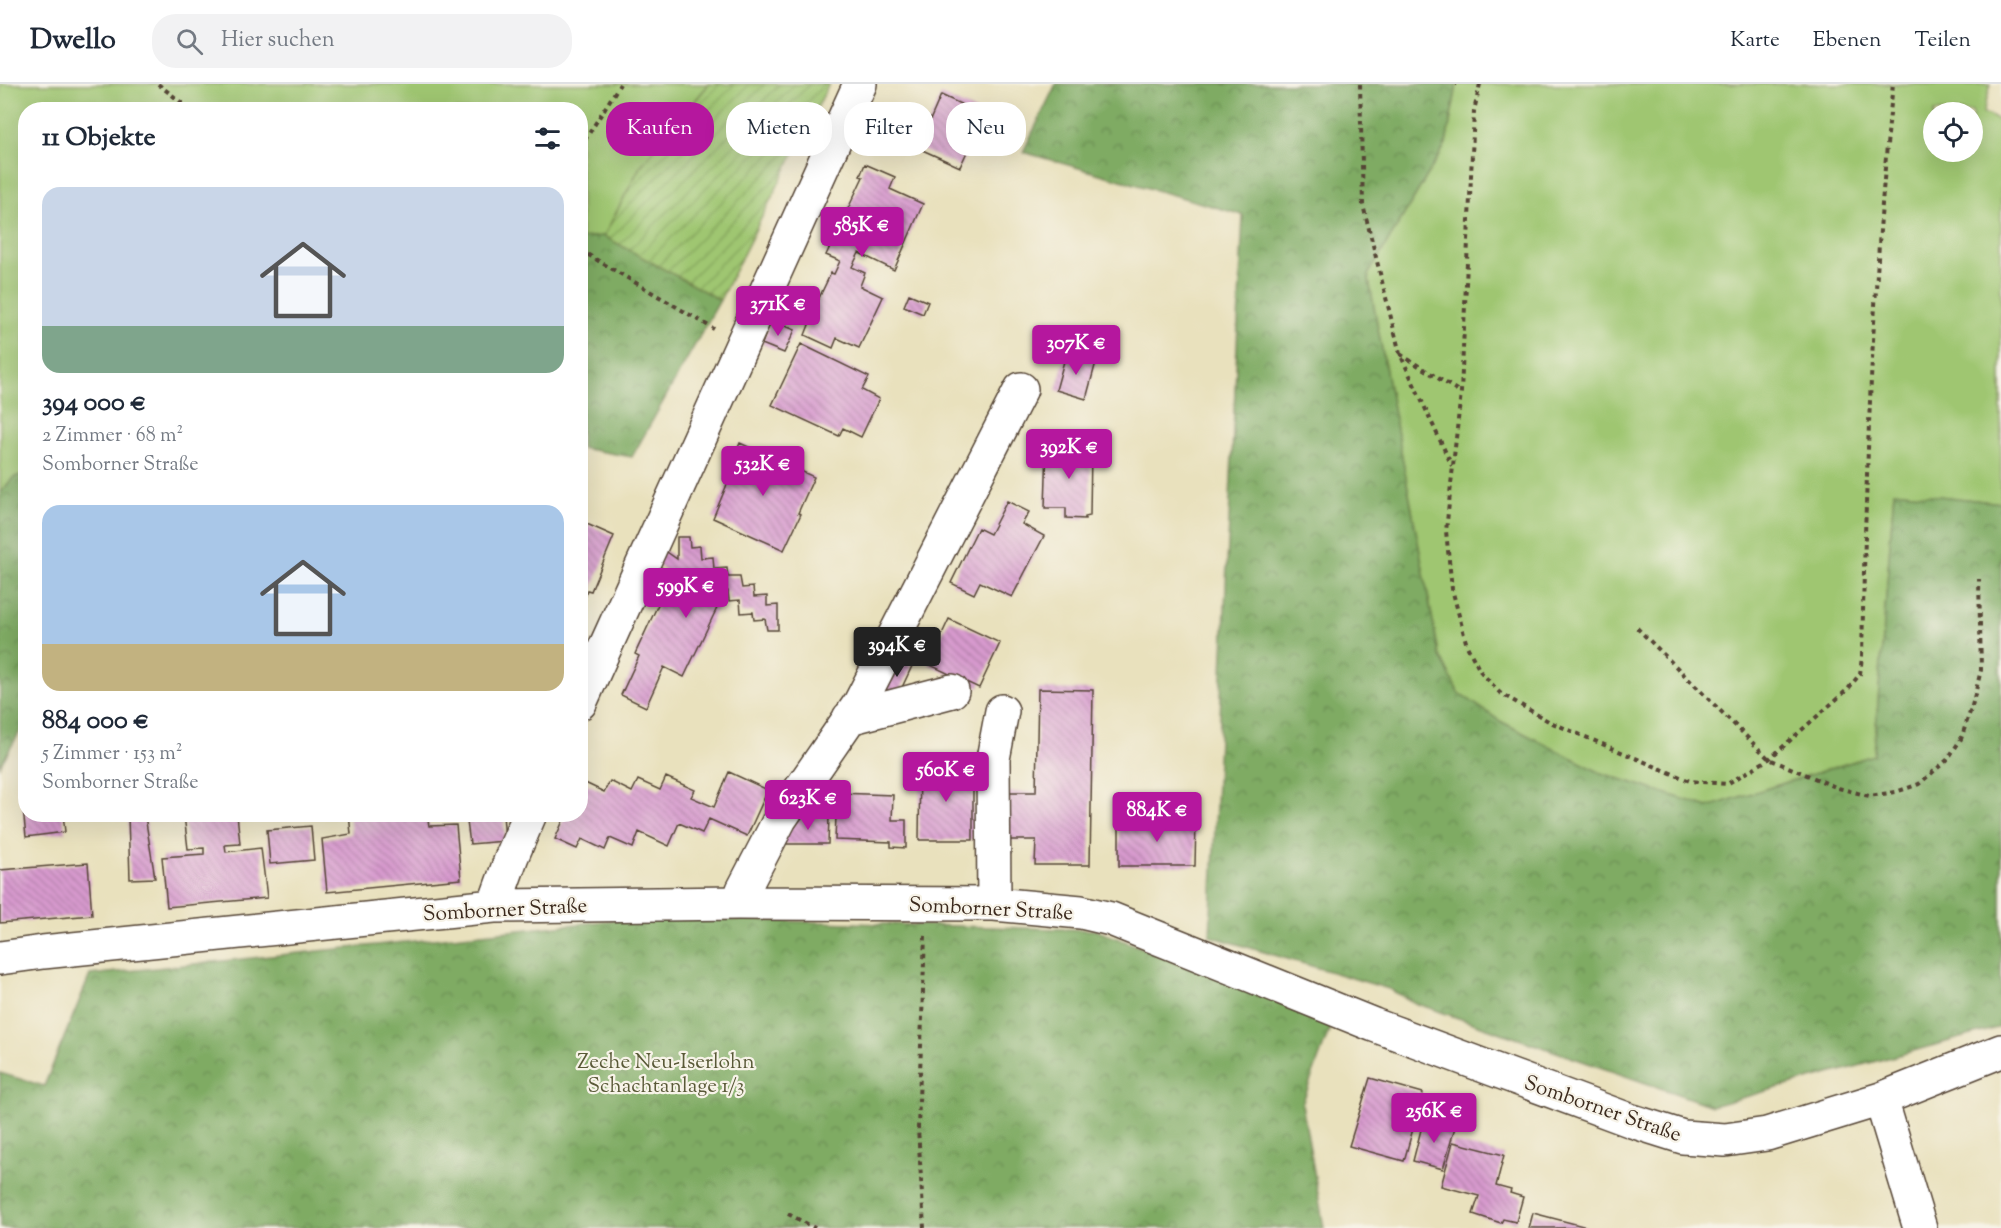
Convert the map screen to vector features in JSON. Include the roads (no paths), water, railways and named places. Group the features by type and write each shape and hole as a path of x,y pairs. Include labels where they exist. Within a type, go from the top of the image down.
{"street":[{"path":"588,685 860,84"},
{"path":"738,903 780,819 860,703 1021,389"},
{"path":"849,718 952,691"},
{"path":"994,904 993,759 1002,711"},
{"path":"494,906 527,822"},
{"name":"Somborner Straße","path":"0,958 43,951 494,906 738,903 994,904 1081,912 1111,919 1374,1025 1632,1121 1683,1137 1725,1140 1767,1134 1881,1098 2001,1051"},
{"path":"1881,1098 1920,1228"}],"park label":[{"name":"Zeche Neu-Iserlohn Schachtanlage 1/3","path":"666,1073"}]}
